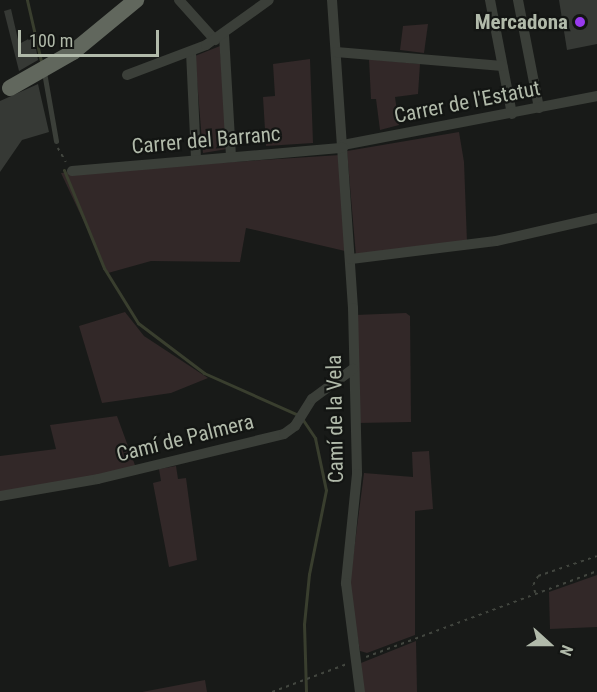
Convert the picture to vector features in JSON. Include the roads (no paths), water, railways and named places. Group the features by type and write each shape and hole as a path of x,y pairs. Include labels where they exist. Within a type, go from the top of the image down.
{"highway":[{"path":"10,88 44,70 89,40 136,0"}],"street":[{"path":"179,0 220,38 231,157"},
{"path":"127,75 191,52 220,38 269,0"},
{"name":"Camí de la Vela","path":"332,0 351,259 352,369 357,474 346,583 358,660 360,692"},
{"path":"490,0 512,114"},
{"path":"518,0 539,108"},
{"path":"191,52 196,160"},
{"path":"336,52 502,66"},
{"name":"Carrer de l'Estatut","path":"343,146 597,96"},
{"name":"Carrer del Barranc","path":"72,171 343,146"},
{"path":"351,259 496,241 597,218"},
{"name":"Camí de Palmera","path":"0,496 98,479 284,434 295,426 312,399 352,369"}],"lane":[{"path":"44,70 56,141"}],"waterway":[{"path":"27,0 41,61"},
{"path":"64,170 104,268 138,323 204,373 296,414"},
{"path":"303,420 315,438 326,490 309,574 304,624 306,692"}],"place":[{"name":"Mercadona","path":"580,22"}]}
